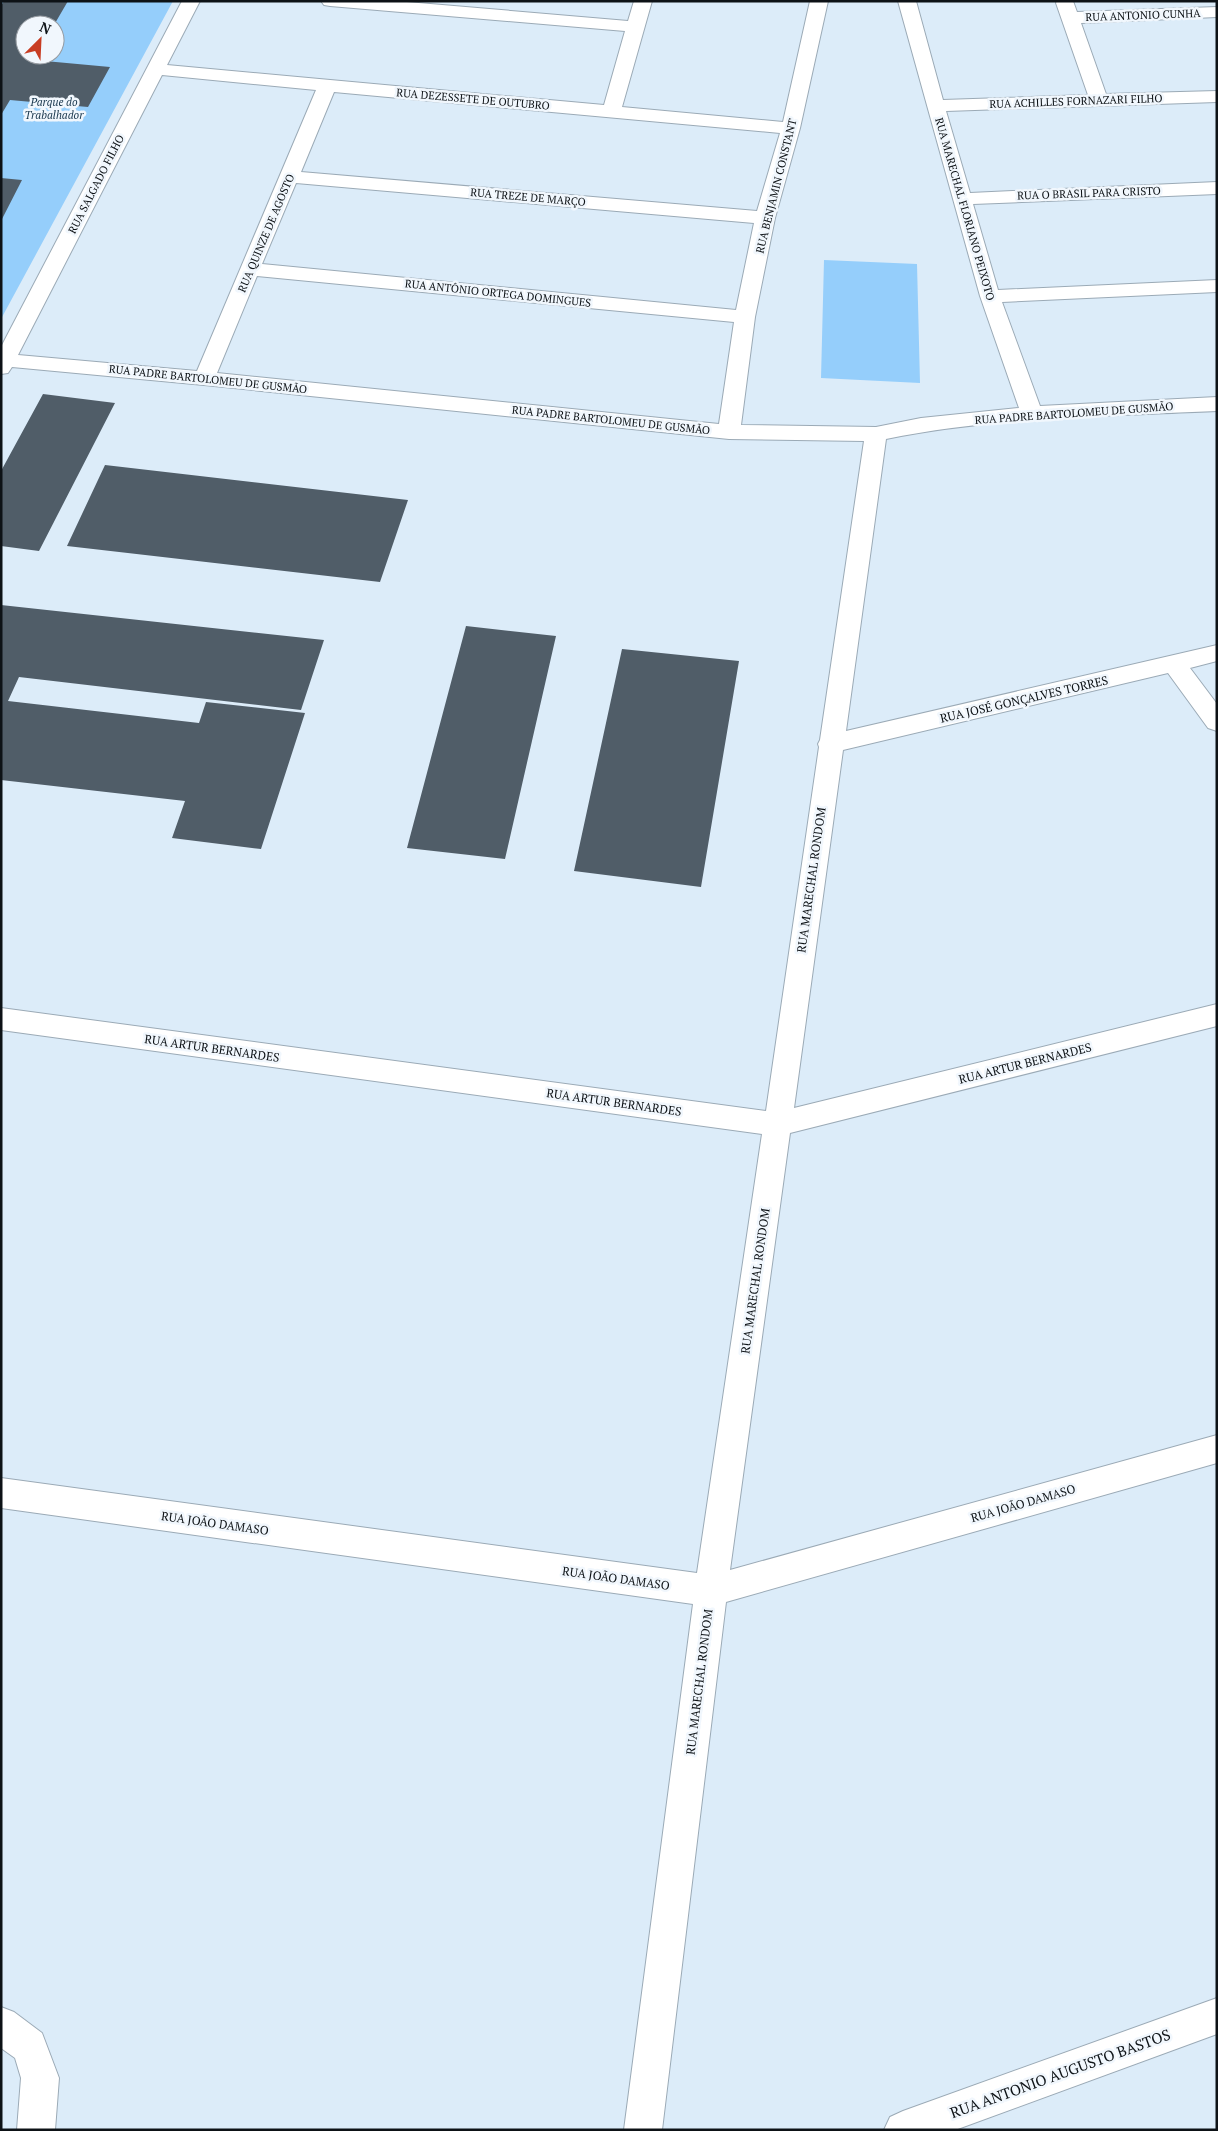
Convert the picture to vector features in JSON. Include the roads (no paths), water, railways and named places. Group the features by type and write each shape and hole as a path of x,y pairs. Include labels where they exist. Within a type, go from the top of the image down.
{"street":[{"name":"RUA SALGADO FILHO","path":"4,364 191,1"},
{"path":"330,1 635,27"},
{"path":"612,110 643,1"},
{"name":"RUA BENJAMIN CONSTANT","path":"729,432 745,317 765,218 791,128 819,1"},
{"name":"RUA MARECHAL FLORIANO PEIXOTO","path":"907,1 990,296 1032,414"},
{"path":"1067,9 1099,100"},
{"name":"RUA ANTONIO CUNHA","path":"1067,9 1217,12"},
{"name":"RUA DEZESSETE DE OUTUBRO","path":"155,69 327,87 612,110 791,128"},
{"name":"RUA QUINZE DE AGOSTO","path":"204,378 327,87"},
{"name":"RUA ACHILLES FORNAZARI FILHO","path":"935,106 1217,96"},
{"name":"RUA TREZE DE MARÇO","path":"290,177 765,218"},
{"name":"RUA O BRASIL PARA CRISTO","path":"962,198 1217,188"},
{"name":"RUA ANTÔNIO ORTEGA DOMINGUES","path":"250,269 745,317"},
{"path":"990,296 1217,286"},
{"name":"RUA PADRE BARTOLOMEU DE GUSMÃO","path":"4,364 204,378 729,432 876,434 921,425 1032,414 1217,404"},
{"name":"RUA MARECHAL RONDOM","path":"643,2130 711,1590 830,744 876,434"},
{"name":"RUA JOSÉ GONÇALVES TORRES","path":"830,744 1217,653"},
{"path":"1174,664 1217,722"},
{"name":"RUA ARTUR BERNARDES","path":"1,1019 778,1124 1217,1015"},
{"name":"RUA JOÃO DAMASO","path":"1,1493 711,1590 1217,1449"},
{"name":"RUA ANTONIO AUGUSTO BASTOS","path":"903,2130 1217,2016"},
{"path":"1,2025 29,2046 40,2078 36,2130"}],"park label":[{"name":"Parque do Trabalhador","path":"54,108"}]}
